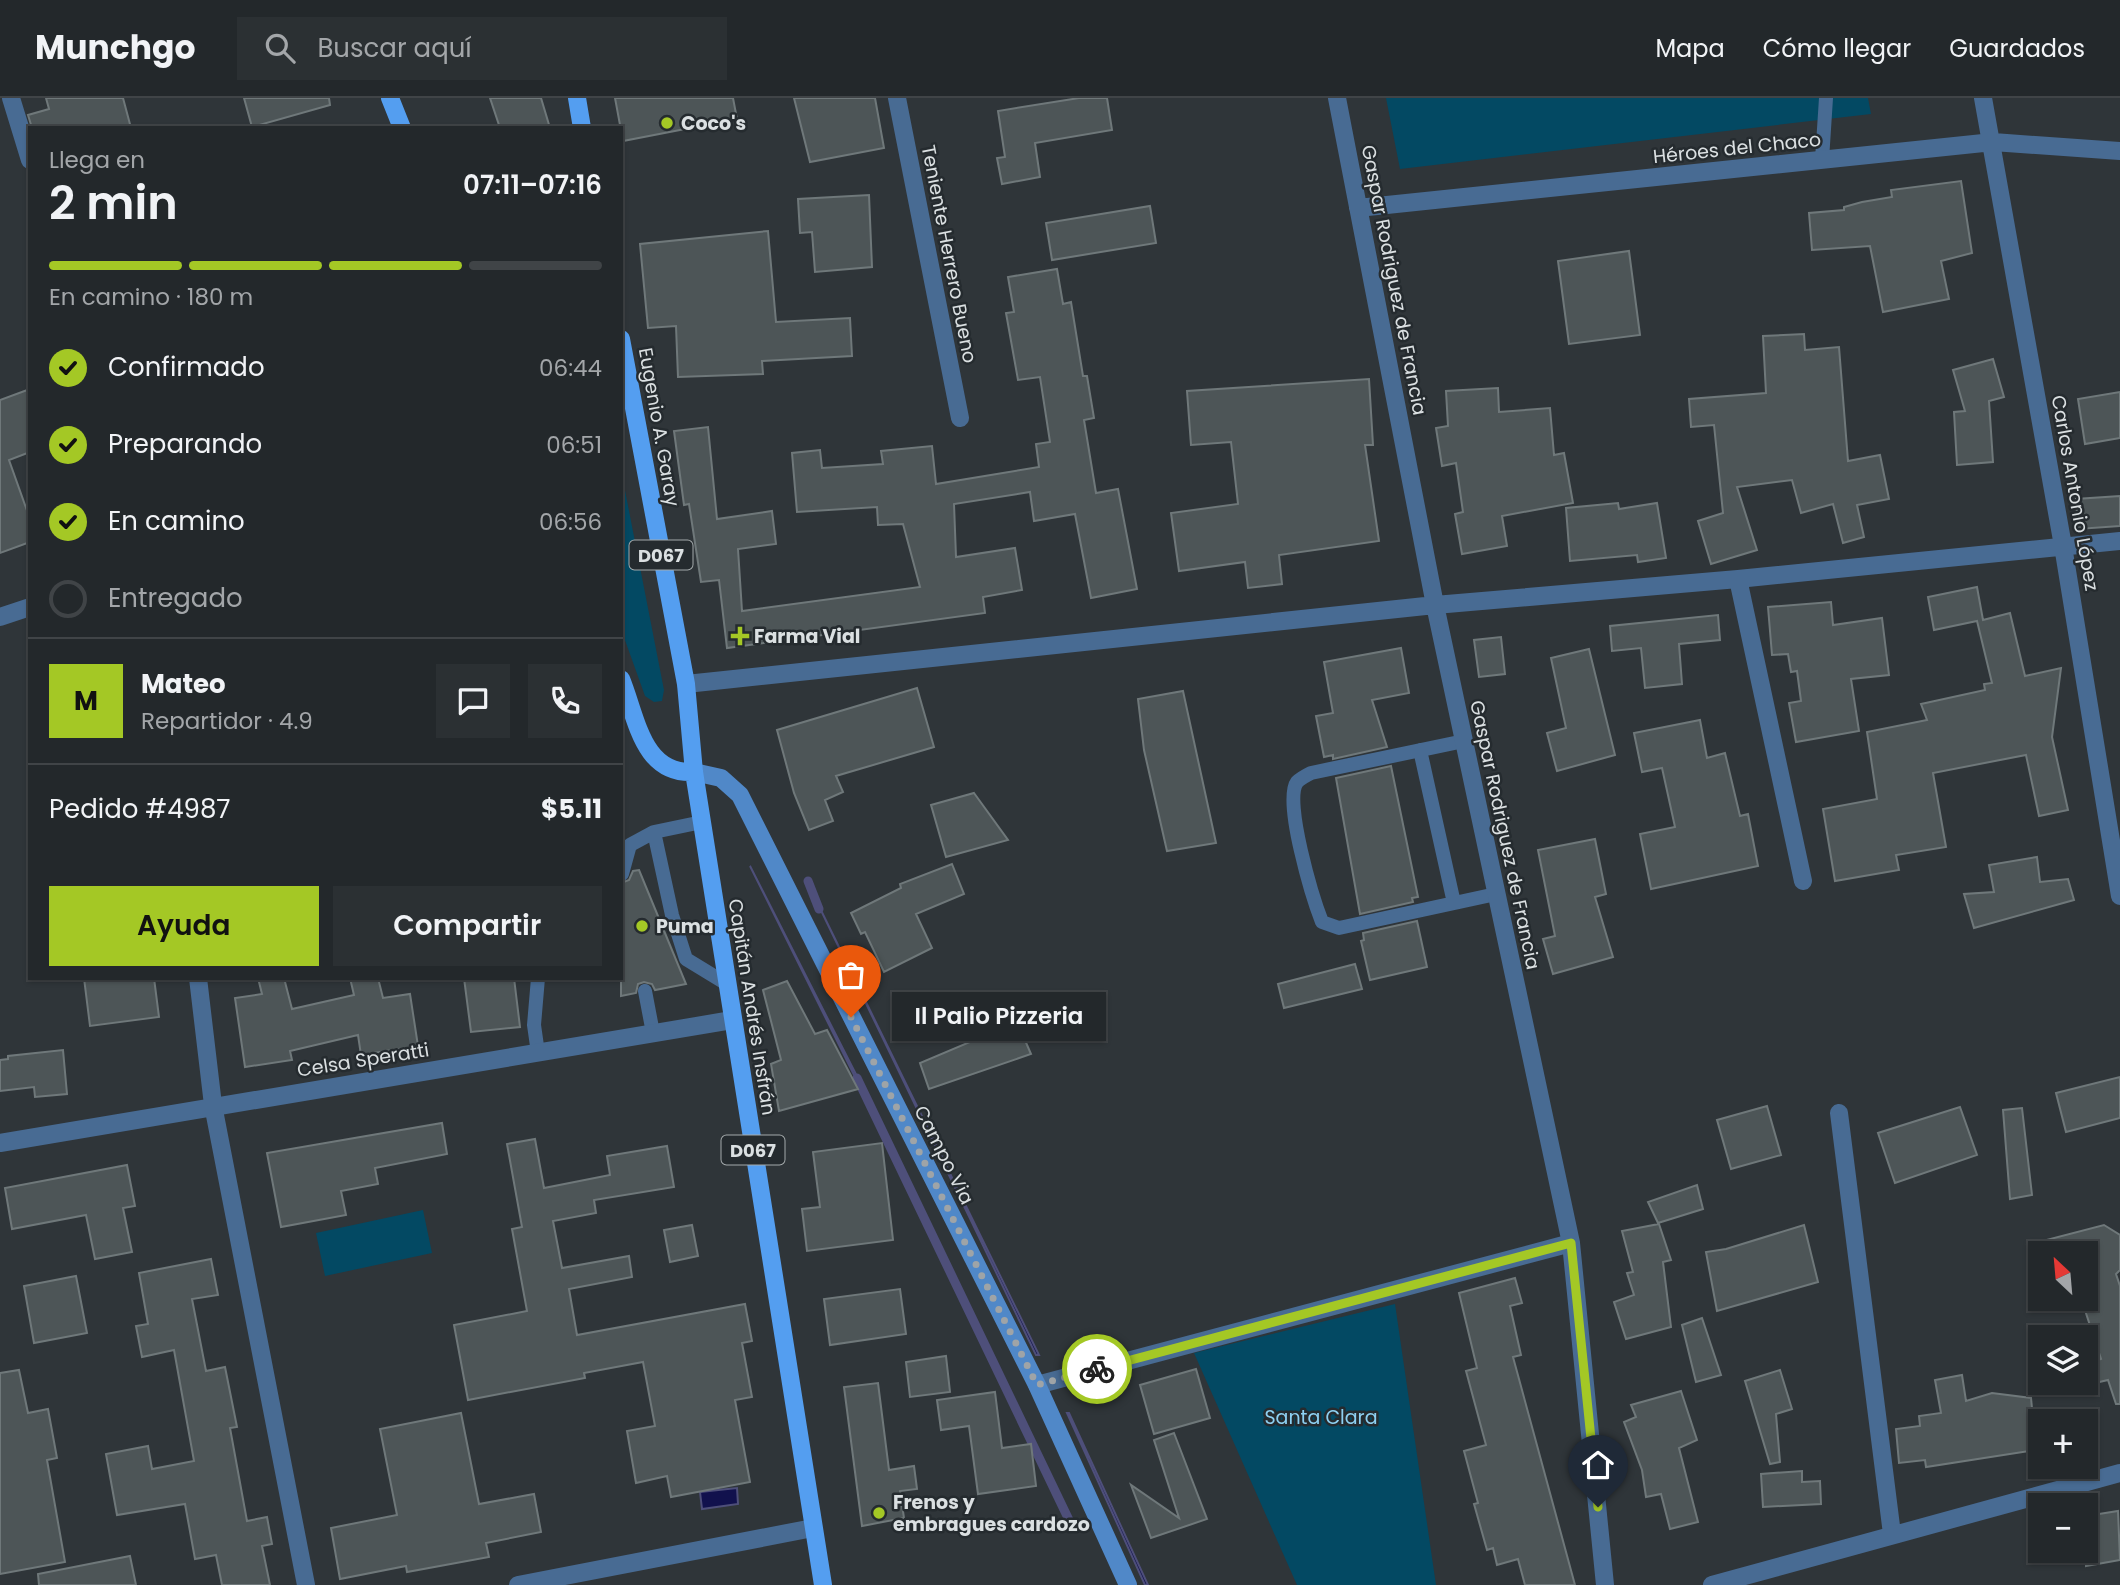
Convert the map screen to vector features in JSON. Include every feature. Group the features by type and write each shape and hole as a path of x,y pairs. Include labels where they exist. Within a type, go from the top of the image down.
{"main road":[{"path":"390,98 400,126"},
{"path":"577,98 582,126"},
{"name":"Eugenio A. Garay","path":"623,350 686,684 694,772"},
{"path":"623,685 641,737 653,758 675,773 694,772"},
{"name":"Capitán Andrés Insfrán","path":"694,772 823,1585"}],"street":[{"path":"11,98 28,153"},
{"name":"Teniente Herrero Bueno","path":"897,98 960,418"},
{"name":"Gaspar Rodriguez de Francia","path":"1337,98 1434,605 1571,1243 1605,1585"},
{"name":"Carlos Antonio López","path":"1983,98 2114,828 2120,897"},
{"name":"Héroes del Chaco","path":"1359,208 1993,142 2120,151"},
{"path":"686,684 1434,605 1738,579 2120,541"},
{"path":"1738,579 1803,881"},
{"path":"0,617 28,608"},
{"name":"Campo Via","path":"694,772 721,778 740,795 1037,1385 1128,1585"},
{"path":"198,980 213,1105 306,1585"},
{"name":"Celsa Speratti","path":"0,1143 213,1105 733,1020"},
{"path":"1839,1113 1892,1534"},
{"path":"1037,1385 1571,1243"},
{"path":"1712,1585 2120,1473"},
{"path":"518,1585 813,1528"}],"lane":[{"path":"1822,160 1826,98"},
{"path":"1464,741 1311,773 1297,782 1294,816 1309,882 1322,922 1339,928 1496,894"},
{"path":"1420,750 1454,903"},
{"path":"623,870 630,845 654,832 702,822"},
{"path":"654,832 672,915 686,959 727,984"},
{"path":"538,980 534,1025 538,1053"},
{"path":"645,991 653,1033"}],"green space":[{"path":"1386,98 1868,98 1871,114 1400,169"},
{"path":"623,480 664,690 662,701 654,702 645,696 623,635"},
{"path":"423,1210 432,1253 325,1276 316,1233"},
{"name":"Santa Clara","path":"1395,1304 1436,1585 1297,1585 1194,1353"}],"shaded area":[{"path":"750,866 863,1088 861,1089"},
{"path":"815,898 1039,1355 1036,1355"},
{"path":"1069,1413 1148,1585 1145,1585"},
{"path":"737,1488 738,1504 702,1509 700,1492"}],"building":[{"path":"46,98 123,98 130,126 31,126 28,115 49,109"},
{"path":"244,98 329,98 330,105 252,126"},
{"path":"490,98 541,98 549,126 499,126"},
{"name":"Coco's","path":"615,98 733,98 737,119 623,141 623,126 620,126"},
{"path":"794,98 875,98 884,148 810,162"},
{"path":"1079,98 1107,98 1112,130 1035,143 1040,177 1002,184 997,158 1005,157 998,111"},
{"path":"1961,181 1972,253 1941,261 1949,299 1883,312 1870,246 1812,250 1809,213 1844,210 1844,207 1862,202 1892,197 1891,190"},
{"path":"869,195 872,267 815,272 812,232 800,233 798,199"},
{"path":"1150,206 1156,243 1052,260 1046,223"},
{"path":"768,231 776,322 850,318 852,356 762,361 763,374 678,377 676,326 648,328 640,244"},
{"path":"1629,251 1640,335 1569,344 1558,261"},
{"path":"1057,269 1063,304 1071,302 1083,376 1087,376 1094,418 1084,420 1096,493 1118,489 1137,589 1091,598 1075,514 1034,521 1030,492 954,504 956,557 1015,548 1022,590 983,597 985,613 727,648 719,580 701,582 689,504 684,505 674,431 708,427 717,519 772,511 776,544 738,549 742,611 920,587 903,524 878,525 877,507 797,512 792,453 820,450 822,468 883,464 881,451 932,446 936,484 1039,467 1036,444 1050,442 1040,377 1018,380 1006,313 1014,312 1008,277"},
{"path":"1804,334 1805,350 1839,347 1848,461 1880,455 1889,499 1857,505 1864,537 1843,543 1833,504 1801,513 1792,480 1737,487 1757,550 1711,564 1698,521 1723,513 1714,425 1691,427 1689,399 1766,393 1763,336"},
{"path":"1993,359 2004,397 1989,401 1993,462 1957,465 1954,412 1965,411 1953,370"},
{"path":"1369,379 1373,445 1365,445 1379,541 1279,555 1282,584 1248,588 1245,562 1179,571 1171,513 1238,504 1231,442 1191,445 1187,391"},
{"path":"1498,388 1499,412 1550,408 1554,455 1564,453 1573,503 1502,516 1507,546 1462,554 1455,514 1463,512 1456,463 1442,466 1436,428 1448,426 1446,391"},
{"path":"28,390 28,453 9,460 28,513 28,543 0,553 0,400"},
{"path":"2120,392 2120,438 2085,444 2078,399"},
{"path":"2120,496 2120,526 2078,529 2076,499"},
{"path":"1618,503 1619,509 1657,503 1666,558 1638,562 1637,555 1570,561 1566,508"},
{"path":"1977,587 1983,620 2010,613 2025,676 2061,668 2052,737 2068,810 2039,816 2026,755 1933,773 1946,847 1896,855 1899,870 1835,881 1823,809 1877,799 1867,732 1927,720 1921,704 1985,690 1984,684 1992,683 1977,621 1934,630 1928,597"},
{"path":"1831,602 1833,625 1882,618 1889,675 1851,679 1859,731 1796,742 1789,703 1801,701 1797,671 1791,672 1788,654 1772,655 1768,607"},
{"path":"1718,615 1720,640 1679,644 1682,684 1645,688 1641,648 1612,651 1610,626"},
{"path":"1501,637 1505,674 1479,677 1474,640"},
{"path":"1401,648 1409,693 1372,700 1387,747 1333,759 1333,755 1324,757 1316,716 1333,713 1324,662"},
{"path":"1589,649 1615,755 1557,771 1547,733 1566,728 1551,658"},
{"path":"917,688 934,747 836,776 843,792 825,800 833,821 809,830 794,793 777,730"},
{"path":"1183,691 1216,843 1167,851 1144,750 1138,699"},
{"path":"1700,720 1707,758 1725,753 1740,816 1748,814 1758,866 1651,889 1640,834 1675,827 1662,768 1642,772 1634,733"},
{"path":"1391,766 1418,897 1412,898 1413,902 1360,914 1336,778"},
{"path":"974,793 1008,840 946,857 931,805"},
{"path":"1595,839 1606,894 1595,897 1613,957 1553,974 1543,939 1555,936 1538,850"},
{"path":"2037,857 2040,882 2068,879 2074,900 1974,928 1964,894 1994,892 1989,865"},
{"path":"952,864 964,894 916,914 932,948 884,972 865,932 861,934 851,913 901,888 900,884"},
{"name":"Puma","path":"639,870 686,984 655,990 652,984 644,982 638,984 636,993 621,996 623,882 629,880 633,871"},
{"path":"1417,921 1427,967 1370,980 1361,941 1364,940 1363,933"},
{"path":"1355,964 1362,989 1284,1008 1278,984"},
{"path":"84,980 154,980 159,1017 90,1026"},
{"path":"258,980 285,980 292,1009 354,995 350,980 378,980 383,998 410,994 418,1046 361,1055 358,1035 290,1051 292,1060 245,1067 235,998 262,994"},
{"path":"464,980 514,980 520,1027 471,1032"},
{"path":"787,981 815,1034 827,1030 858,1089 779,1111 771,1064 781,1060 763,990"},
{"path":"1017,1022 1031,1054 929,1089 920,1063"},
{"path":"63,1050 67,1094 35,1097 34,1087 0,1091 0,1060 8,1059 8,1056"},
{"path":"2120,1077 2120,1118 2066,1132 2056,1093"},
{"path":"1767,1106 1781,1155 1731,1169 1717,1120"},
{"path":"1960,1107 1977,1155 1895,1183 1878,1133"},
{"path":"2022,1108 2032,1195 2010,1199 2003,1110"},
{"path":"442,1123 447,1154 375,1168 378,1184 341,1191 346,1215 281,1227 267,1153"},
{"path":"535,1139 544,1188 610,1175 607,1156 667,1146 674,1187 594,1200 596,1213 553,1221 562,1268 629,1256 632,1277 569,1289 577,1335 745,1304 752,1341 742,1343 752,1397 735,1400 750,1482 671,1497 667,1476 636,1483 627,1431 655,1426 643,1362 584,1373 585,1378 468,1400 454,1325 527,1311 512,1229 522,1227 507,1144"},
{"path":"882,1143 893,1240 807,1251 802,1209 820,1207 813,1152"},
{"path":"127,1165 135,1206 123,1208 132,1252 95,1259 86,1215 12,1229 5,1188"},
{"path":"1697,1185 1703,1209 1658,1223 1648,1202"},
{"path":"1659,1224 1671,1260 1663,1262 1671,1327 1626,1339 1614,1302 1634,1295 1627,1273 1633,1272 1622,1231"},
{"path":"692,1225 698,1256 670,1262 664,1230"},
{"path":"1804,1225 1818,1282 1717,1311 1706,1252 1726,1249"},
{"path":"2104,1225 2120,1235 2120,1270 2116,1274 2120,1286 2120,1404 2116,1404 2108,1380 2098,1382 2098,1360 2101,1359 2098,1350 2098,1325 2090,1325 2085,1311 2098,1311 2098,1241 2042,1241"},
{"path":"211,1259 218,1295 192,1299 206,1371 225,1367 237,1427 230,1428 247,1521 267,1517 272,1544 262,1546 270,1585 222,1585 216,1555 195,1559 185,1504 117,1515 106,1454 148,1446 152,1469 194,1461 174,1350 142,1357 136,1326 148,1324 139,1273"},
{"path":"76,1276 87,1333 34,1343 24,1286"},
{"path":"1515,1278 1522,1303 1510,1306 1521,1355 1513,1357 1575,1585 1525,1585 1518,1559 1497,1565 1493,1548 1487,1550 1474,1504 1478,1503 1464,1451 1486,1445 1466,1371 1477,1368 1459,1293"},
{"path":"900,1289 906,1334 830,1345 824,1299"},
{"path":"1702,1318 1721,1375 1696,1382 1682,1325"},
{"path":"946,1356 950,1392 910,1397 906,1362"},
{"path":"1196,1369 1210,1418 1154,1434 1140,1385"},
{"path":"19,1370 28,1413 48,1409 57,1458 47,1460 65,1562 0,1574 0,1373"},
{"path":"1780,1370 1792,1409 1776,1414 1780,1462 1770,1464 1745,1381"},
{"path":"1962,1375 1966,1401 1992,1393 2031,1398 2032,1409 2028,1409 2028,1451 1926,1467 1925,1460 1899,1463 1896,1429 1920,1426 1919,1416 1941,1413 1935,1380"},
{"path":"878,1383 889,1470 914,1466 917,1489 900,1491 904,1518 862,1526 844,1387"},
{"path":"1681,1391 1697,1440 1679,1448 1698,1522 1670,1529 1661,1494 1646,1497 1642,1470 1624,1422 1636,1417 1631,1405"},
{"path":"995,1392 1002,1448 1031,1444 1036,1486 978,1494 969,1426 941,1430 937,1400"},
{"path":"461,1413 479,1504 534,1494 541,1532 486,1543 489,1557 407,1572 406,1566 340,1579 331,1528 397,1515 380,1429"},
{"path":"1174,1433 1207,1519 1151,1538 1131,1485 1179,1518 1154,1440"},
{"path":"1802,1471 1802,1482 1820,1481 1821,1504 1763,1507 1761,1474"},
{"path":"2118,1511 2120,1560 2086,1566 2086,1563 2098,1563 2098,1514"},
{"path":"130,1556 136,1585 39,1585 38,1574"}],"waterway":[{"path":"808,881 819,909"},
{"path":"857,1078 1069,1520"}],"way so far":[{"path":"851,1017 1037,1385 1097,1369"}],"place":[{"name":"Coco's","path":"667,123"},
{"name":"Farma Vial","path":"740,636"},
{"name":"Puma","path":"642,926"},
{"name":"Il Palio Pizzeria","path":"851,1017"},
{"name":"Frenos y embragues cardozo","path":"879,1513"}],"route":[{"path":"1097,1369 1571,1243 1598,1507"}]}
